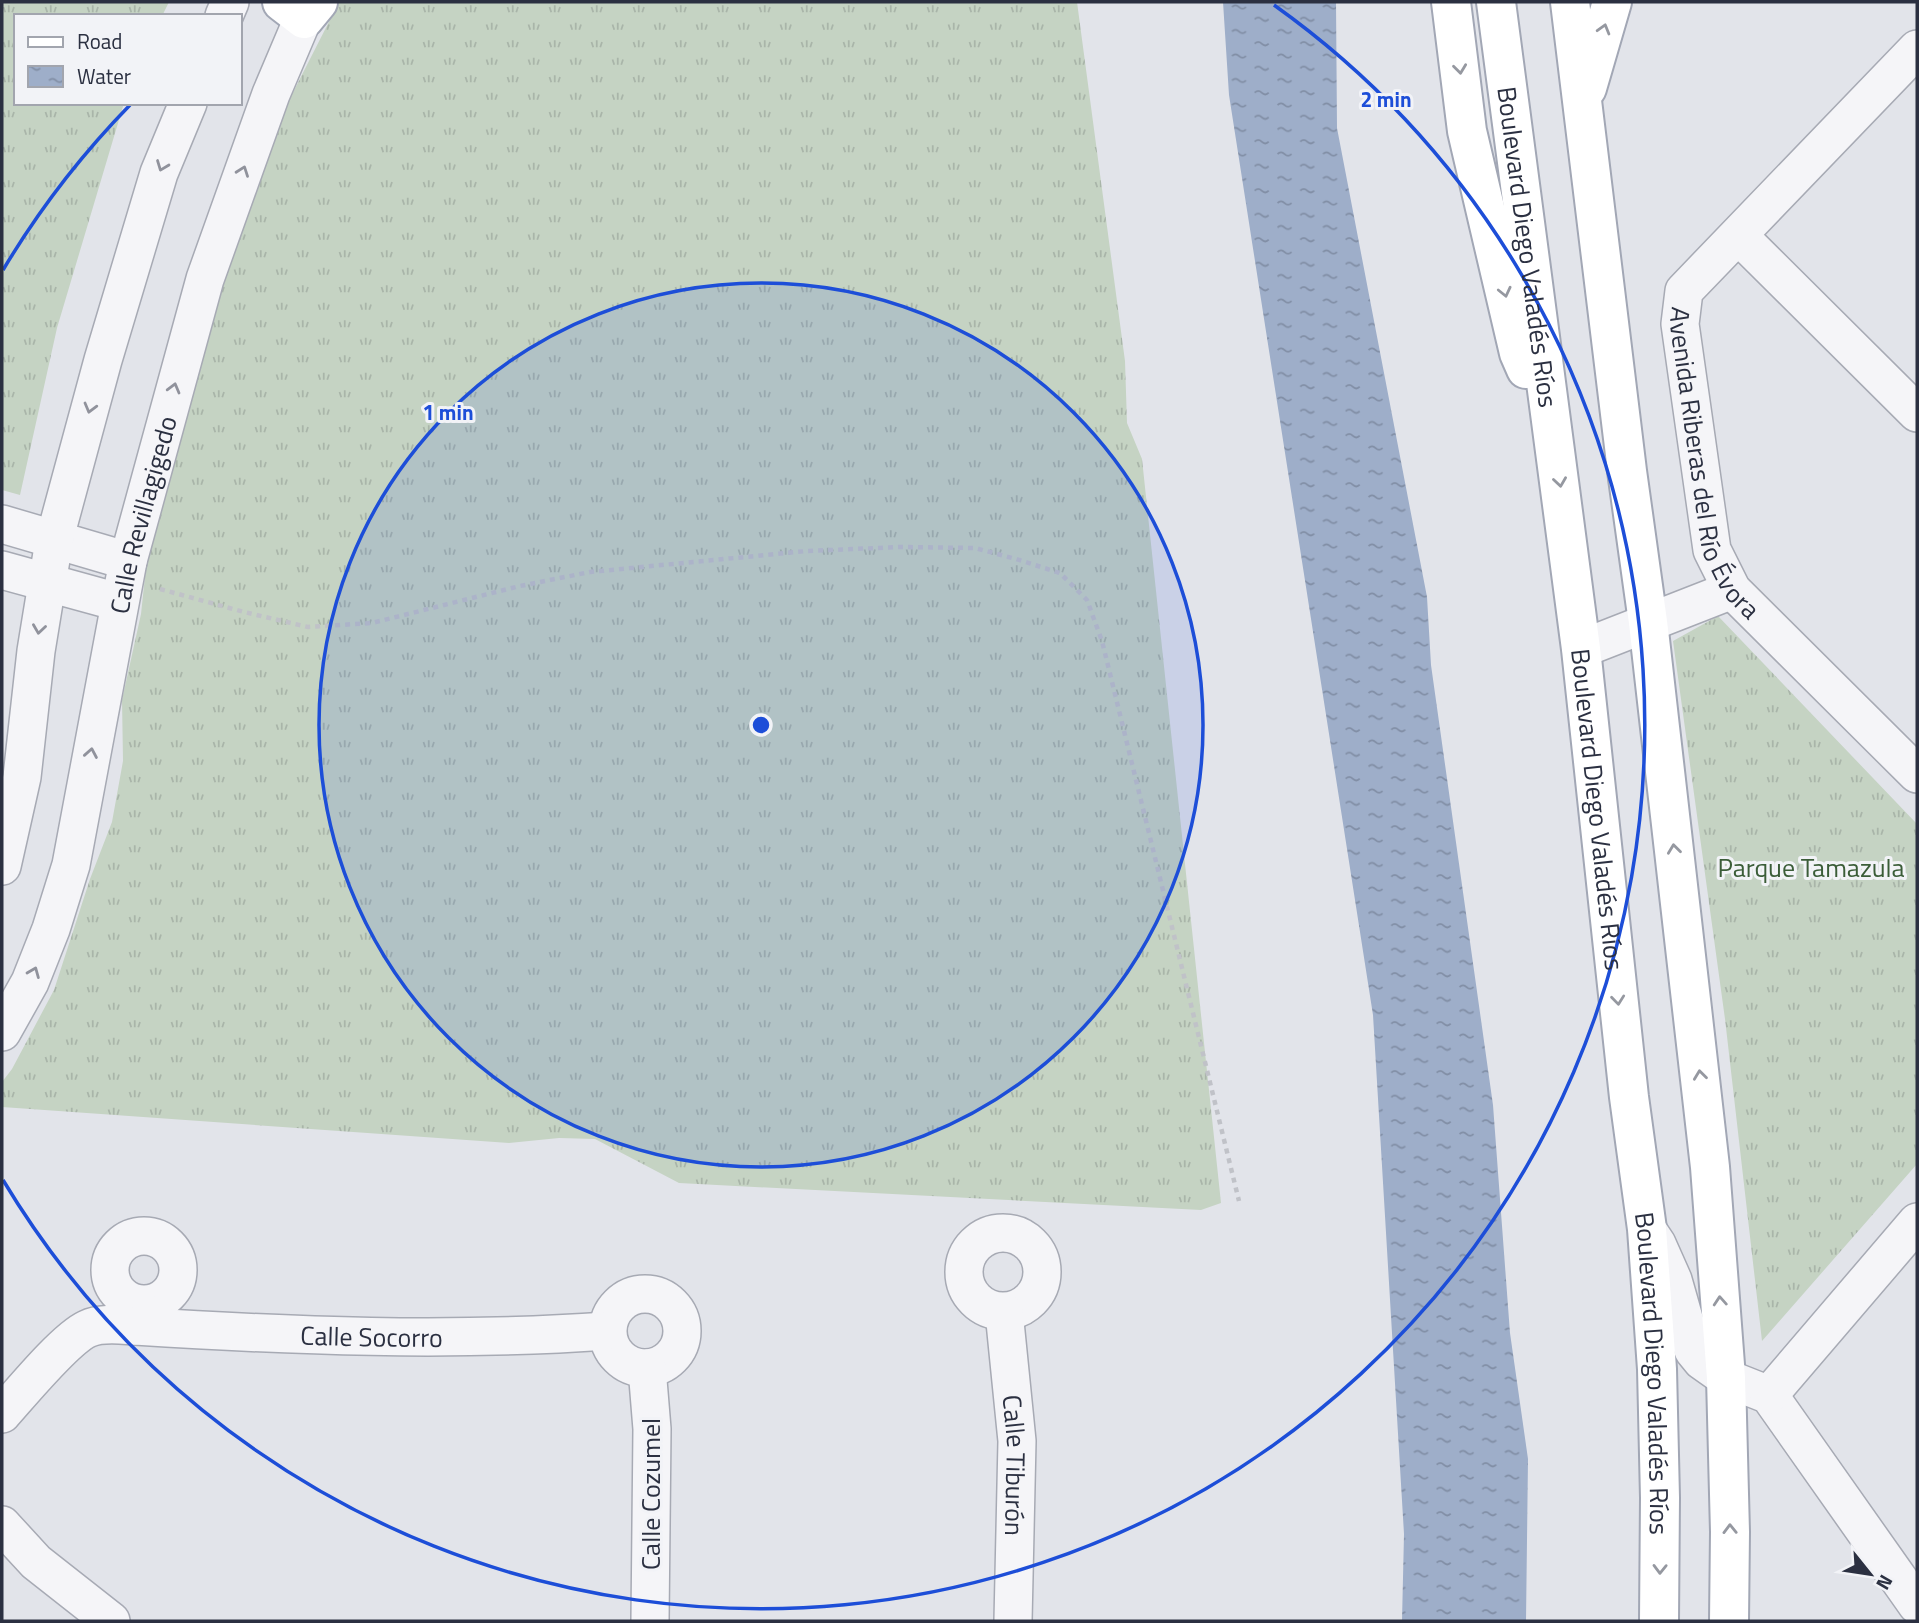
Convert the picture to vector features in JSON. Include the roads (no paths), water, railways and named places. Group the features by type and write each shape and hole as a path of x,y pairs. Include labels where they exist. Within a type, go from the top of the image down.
{"main road":[{"path":"1451,2 1467,131 1519,353 1552,424"},
{"name":"Boulevard Diego Valadés Ríos","path":"1496,2 1581,649 1629,1097 1647,1229 1657,1369 1659,1621"},
{"path":"1570,2 1625,458 1648,622 1710,1167 1726,1378 1729,1621"},
{"path":"1583,104 1612,2"}],"street":[{"name":"Calle Revillagigedo","path":"2,1032 30,982 51,929 71,865 118,602 128,561 205,279 304,6"},
{"name":"Avenida Riberas del Río Évora","path":"1917,49 1684,291 1681,314 1712,551 1732,590 1917,774"},
{"path":"2,866 12,781 54,541 103,360 159,173 187,105"},
{"path":"1739,236 1917,413"},
{"path":"2,524 128,561"},
{"path":"2,570 118,602"},
{"path":"1581,649 1732,590"},
{"path":"1769,1395 1917,1222"},
{"path":"1647,1229 1673,1280 1693,1350 1702,1361 1726,1378 1769,1395 1917,1605"},
{"path":"649,1293 660,1296 678,1313 682,1337 670,1359 647,1368 624,1362 609,1343 607,1331 609,1318 615,1308 636,1294 649,1293"},
{"name":"Calle Tiburón","path":"1004,1312 1017,1441 1013,1621"},
{"name":"Calle Socorro","path":"2,1414 67,1344 87,1329 137,1315 278,1335 533,1335 607,1331"},
{"name":"Calle Cozumel","path":"647,1368 652,1429 650,1621"},
{"path":"2,1525 36,1562 111,1621"}],"water":[{"path":"1223,2 1336,2 1337,128 1427,597 1431,665 1493,1105 1510,1333 1528,1459 1526,1621 1402,1621 1404,1534 1373,1015 1229,95"}],"park label":[{"name":"Parque Tamazula","path":"1811,867"}]}
